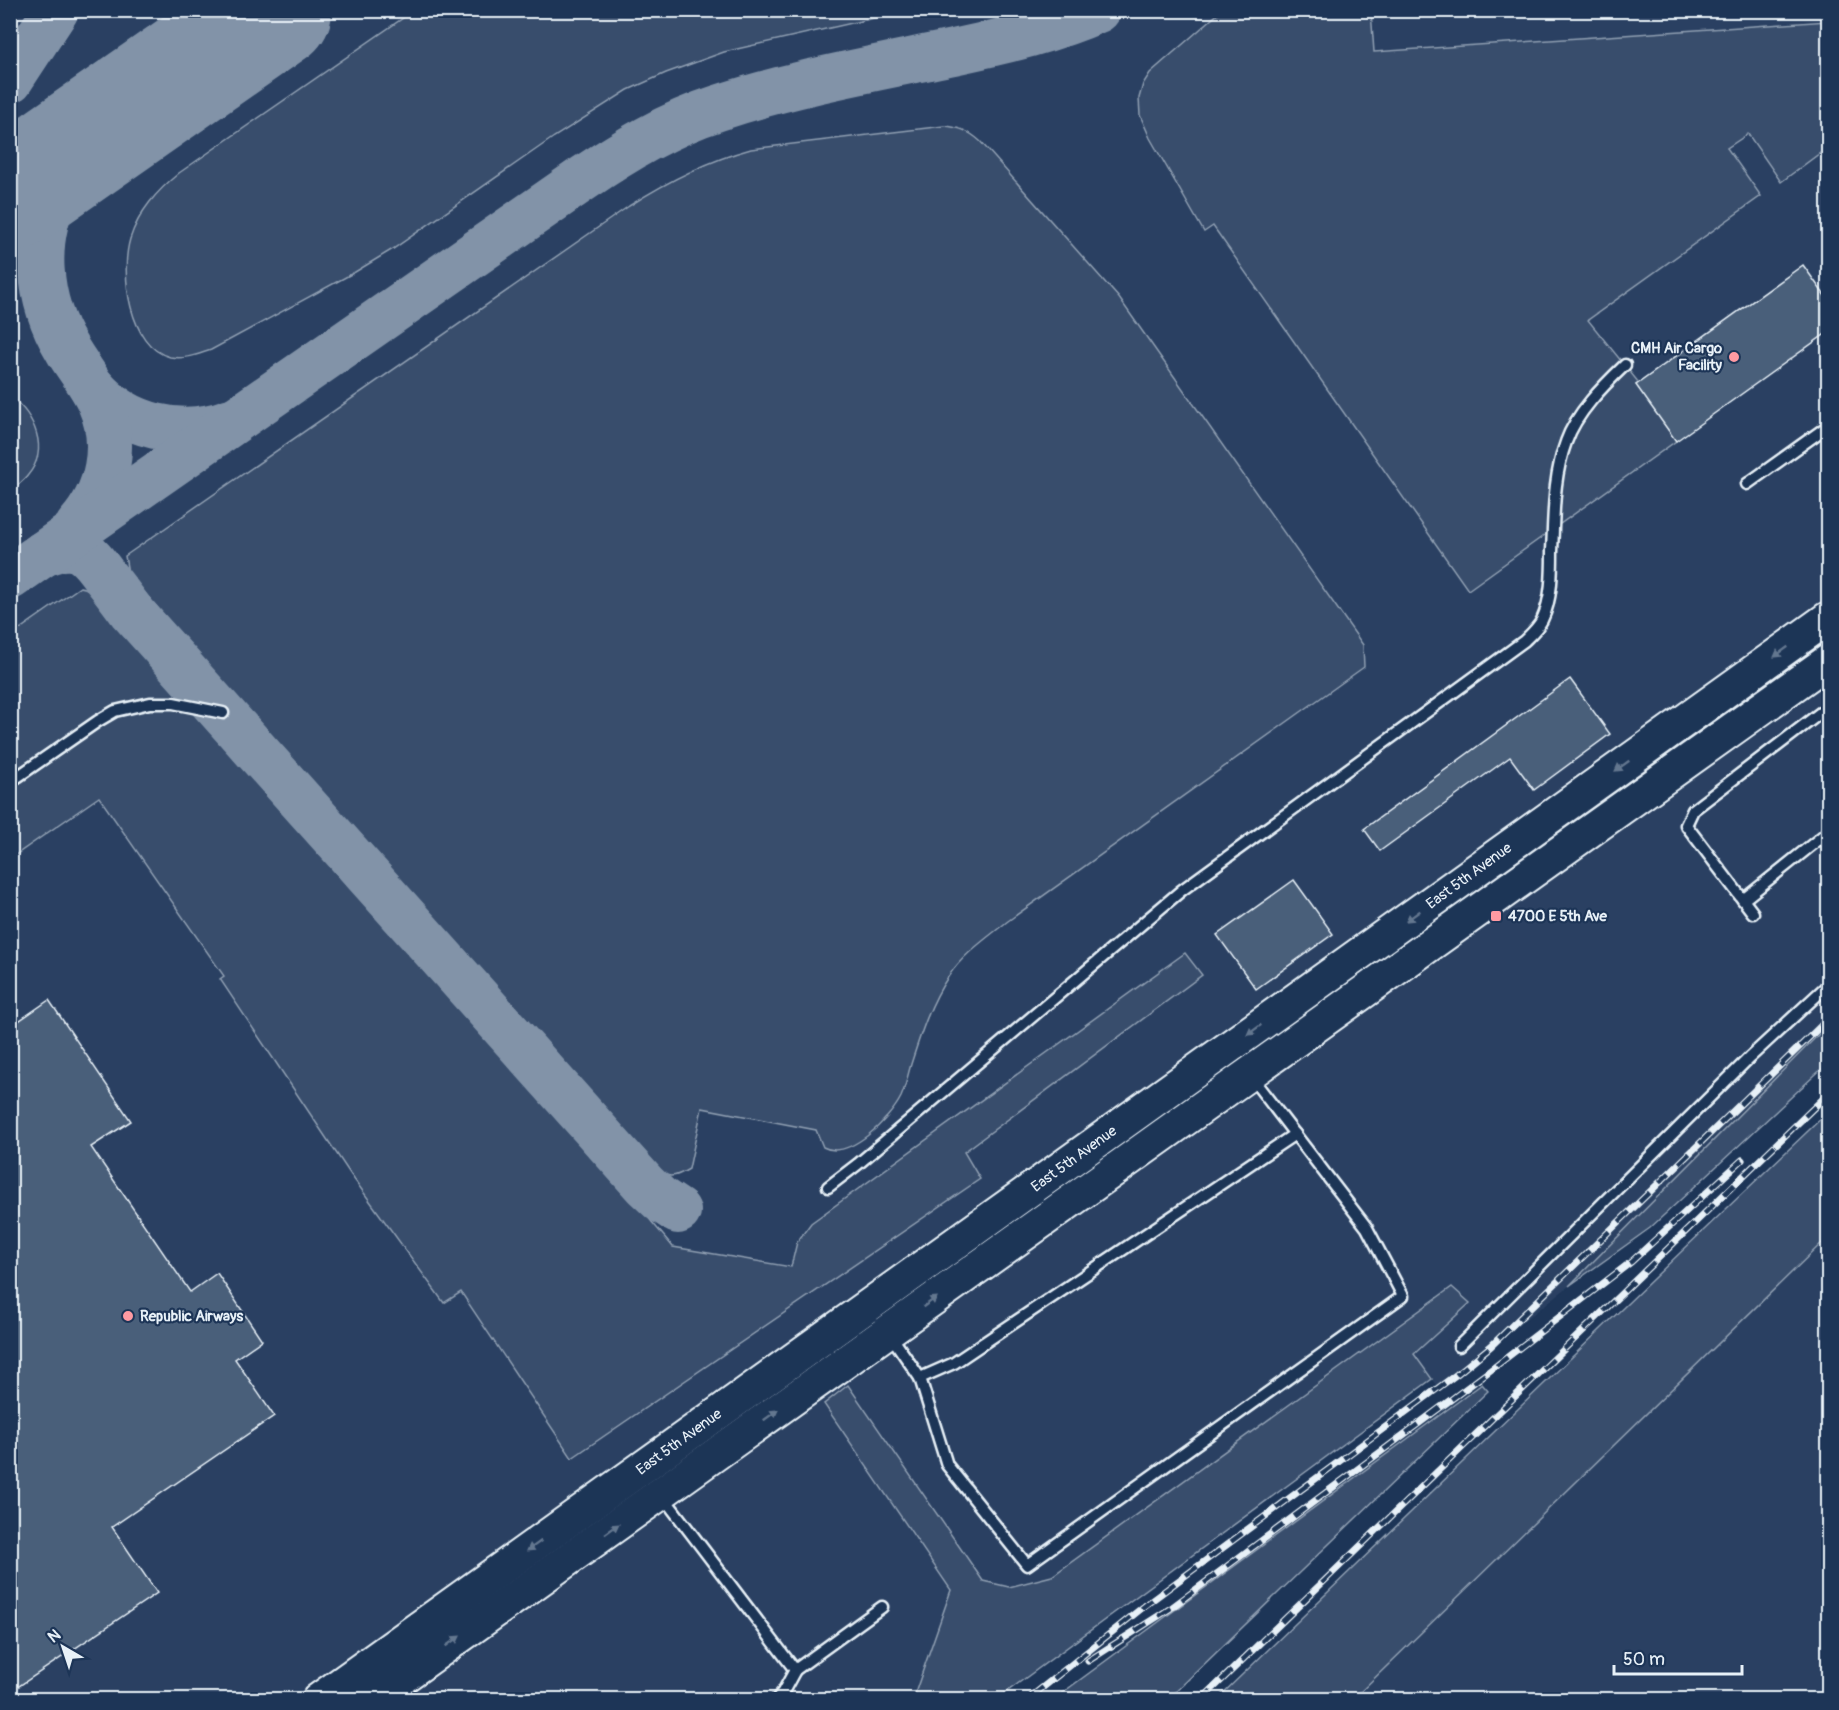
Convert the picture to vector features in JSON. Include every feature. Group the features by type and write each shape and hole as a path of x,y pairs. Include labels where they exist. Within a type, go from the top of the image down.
{"main road":[{"name":"East 5th Avenue","path":"318,1700 450,1605 888,1332 1249,1074 1828,618"},
{"name":"East 5th Avenue","path":"385,1688 653,1480 1499,875 1828,661"}],"lane":[{"path":"828,1187 1182,890 1524,641 1543,618 1548,598 1551,582 1556,480 1567,439 1587,406 1625,365"},
{"path":"1747,484 1828,426"},
{"path":"10,782 116,711 150,703 173,703 223,712"},
{"path":"1753,913 1686,825 1693,810 1828,707"},
{"path":"1743,900 1828,832"},
{"path":"1459,1346 1749,1058 1828,985"},
{"path":"888,1332 920,1378 947,1465 1027,1565 1403,1296 1367,1228 1249,1074"},
{"path":"920,1378 954,1363 1295,1134"},
{"path":"653,1480 795,1670"},
{"path":"414,1646 450,1605"},
{"path":"776,1700 795,1670 882,1607"}],"shaded area":[{"path":"11,11 1828,11 1828,1025 1569,1286 1438,1388 1414,1354 1470,1303 1453,1287 1052,1576 1009,1587 983,1582 848,1386 824,1404 951,1590 913,1699 11,1700"},
{"path":"413,11 905,11 724,52 666,73 628,90 554,137 393,249 355,272 211,350 181,358 170,357 156,350 145,339 137,324 127,289 126,270 130,239 138,219 150,202 179,173"},
{"path":"1221,11 1371,11 1374,52 1828,21 1828,147 1781,182 1748,134 1727,148 1761,196 1588,320 1639,383 1636,385 1676,441 1468,590 1213,226 1204,232 1150,138 1140,115 1139,98 1143,84 1150,73"},
{"path":"944,126 964,130 980,141 1119,298 1363,645 1364,667 1008,921 968,954 948,977 932,1007 901,1097 888,1116 868,1136 845,1148 833,1150 823,1147 816,1130 702,1108 689,1169 675,1176 664,1175 168,620 128,573 125,556 629,206 673,180 719,159 751,149"},
{"path":"11,397 19,404 32,423 36,433 38,454 35,465 11,491"},
{"path":"80,587 89,589 673,1247 791,1267 797,1242 811,1223 1185,953 1202,975 964,1152 980,1179 572,1458 461,1292 444,1303 351,1175 220,979 224,976 99,797 11,858 10,636"},
{"path":"1828,1025 1828,1063 1650,1228 1569,1286"},
{"path":"1828,1112 1828,1237 1353,1699 1217,1699 1682,1251"},
{"path":"1828,1237 1828,1699 1353,1699"},
{"path":"1452,1287 1470,1303 1414,1354 1432,1379 997,1699 913,1699 951,1590 824,1404 848,1385 983,1581 1009,1587 1052,1576"},
{"path":"1482,1384 1488,1391 1168,1699 1054,1699"}],"building":[{"name":"CMH Air Cargo Facility","path":"1803,265 1828,300 1828,332 1676,441 1636,385"},
{"path":"1570,679 1610,734 1534,790 1510,757 1380,851 1364,829"},
{"path":"1294,880 1333,934 1256,989 1217,935"},
{"name":"Republic Airways","path":"49,1000 131,1121 91,1147 190,1292 217,1273 262,1340 235,1359 274,1416 112,1527 157,1593 10,1692 10,1027"}],"taxiway":[{"path":"10,80 56,10"},
{"path":"10,577 581,180 664,130 700,114 747,99 837,76 1011,39 1098,10"},
{"path":"78,526 97,499 103,483 109,451 108,435 97,396 67,349 49,310 44,290 42,248 50,208 67,175 96,142 140,104"},
{"path":"92,387 121,412 156,426 193,429 212,427 231,421"},
{"path":"43,554 72,548 86,554 92,560 131,611 645,1185 678,1211"}],"runway":[{"path":"10,194 274,10"}],"railway":[{"path":"1032,1696 1147,1604 1457,1374 1491,1346 1828,1019"},
{"path":"1201,1700 1828,1094"},
{"path":"1088,1661 1171,1608 1488,1372 1631,1262 1742,1160"}],"place":[{"name":"CMH Air Cargo Facility","path":"1734,357"},
{"name":"4700 E 5th Ave","path":"1496,916"},
{"name":"Republic Airways","path":"128,1316"}]}
